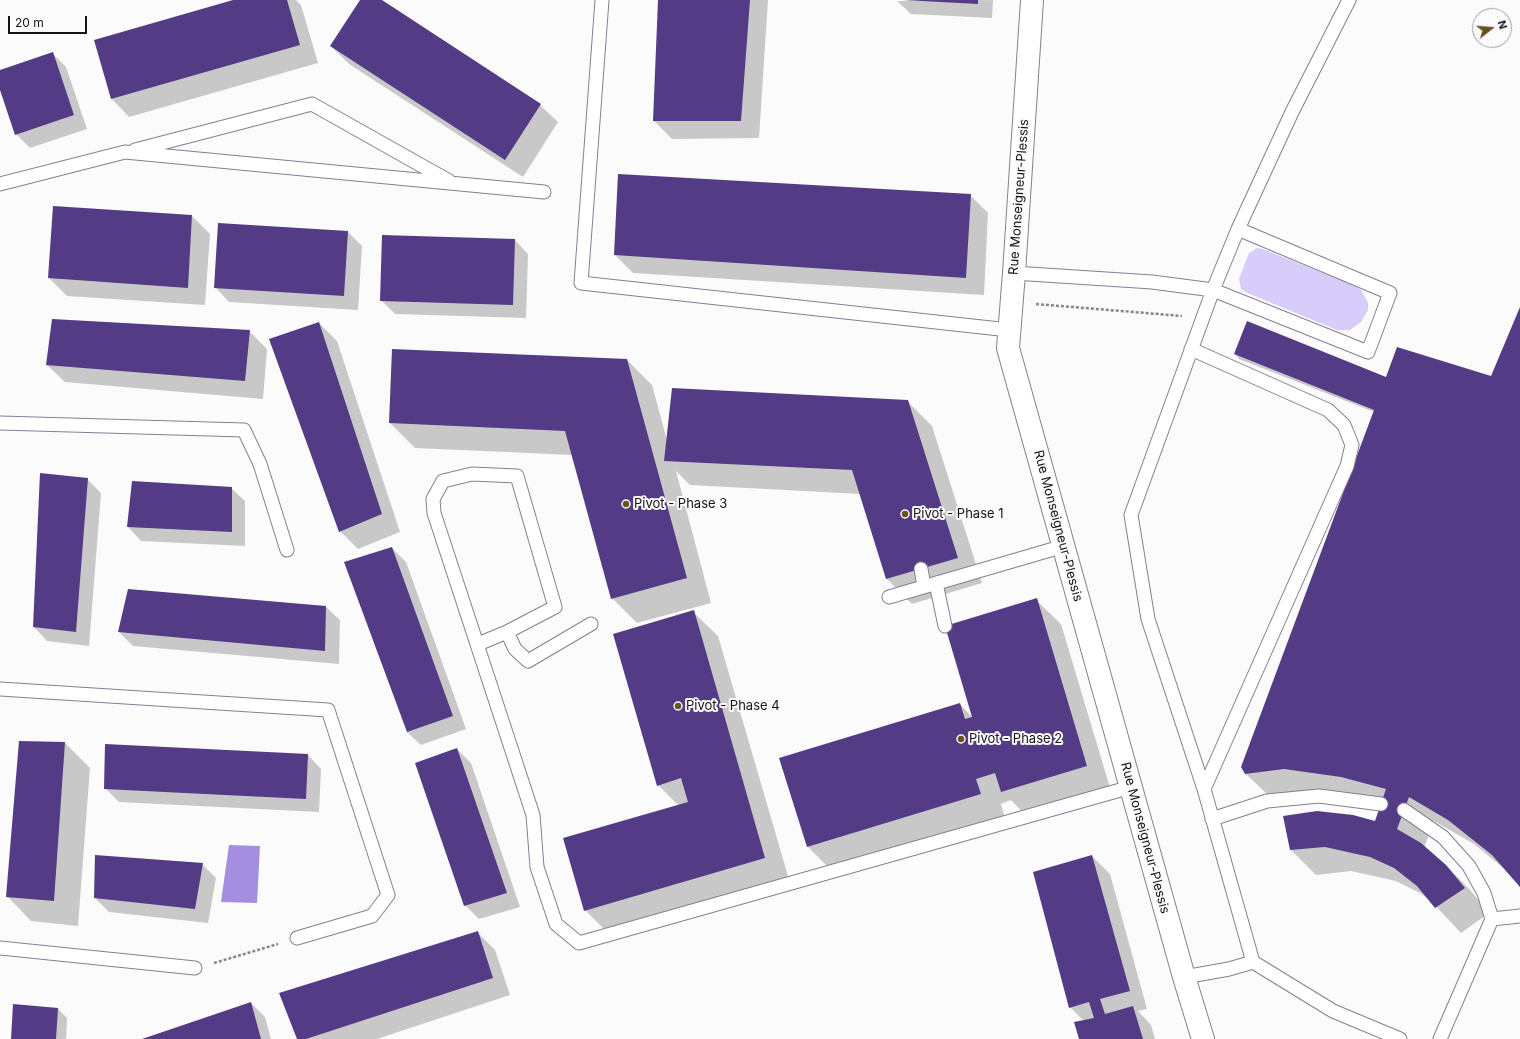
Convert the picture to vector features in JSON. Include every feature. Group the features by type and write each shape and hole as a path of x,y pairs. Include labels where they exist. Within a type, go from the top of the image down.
{"street":[{"name":"Rue Monseigneur-Plessis","path":"1032,0 1008,348 1014,374 1027,412 1184,977 1203,1039"}],"lane":[{"path":"602,0 581,283 1009,330"},
{"path":"1350,0 1292,112 1238,229 1191,349 1131,516 1148,619 1204,789 1253,962 1333,1011 1400,1039"},
{"path":"0,184 312,104 453,184"},
{"path":"125,152 544,192"},
{"path":"1014,273 1152,282 1213,290 1368,352 1390,293 1238,229"},
{"path":"1191,349 1328,410 1344,425 1352,445 1347,466 1204,789"},
{"path":"0,423 244,430 260,464 287,550"},
{"path":"478,644 506,632 555,607 517,476 472,474 443,481 433,499 434,513 533,815 537,867 556,924 578,943 1131,787"},
{"path":"889,597 1064,546"},
{"path":"921,569 930,585 945,626"},
{"path":"506,632 515,649 528,661 591,624"},
{"path":"0,689 328,710 388,895 372,916 298,938"},
{"path":"1212,819 1267,801 1319,796 1381,804"},
{"path":"1404,810 1442,837 1469,866 1484,893 1492,920 1440,1039"},
{"path":"1492,920 1520,916"},
{"path":"0,948 195,968"},
{"path":"1184,977 1229,969 1253,962"}],"path":[{"path":"1012,302 1203,318"},
{"path":"195,968 298,938"}],"shaded area":[{"path":"1257,248 1263,249 1355,286 1361,290 1368,303 1368,310 1361,322 1350,330 1337,330 1245,292 1241,289 1239,279 1249,253"},
{"path":"229,845 260,846 257,903 221,902"}],"building":[{"path":"233,0 287,0 300,45 111,99 94,40"},
{"path":"360,0 382,0 541,104 505,160 330,46"},
{"path":"658,0 750,0 741,121 653,121"},
{"path":"903,0 978,0 978,4"},
{"path":"53,52 74,115 15,135 0,90 0,70"},
{"path":"618,174 971,194 966,278 614,255"},
{"path":"53,206 192,215 188,288 48,278"},
{"path":"218,223 348,231 344,296 214,288"},
{"path":"382,235 515,239 513,305 380,301"},
{"path":"1520,307 1520,887 1492,855 1448,820 1409,797 1397,829 1421,843 1446,865 1465,888 1435,908 1417,886 1394,868 1370,857 1325,847 1290,850 1283,816 1317,811 1353,815 1375,821 1386,789 1341,777 1284,769 1245,774 1241,767 1374,410 1234,354 1247,321 1386,377 1397,347 1491,376"},
{"path":"52,319 250,330 245,381 46,365"},
{"path":"319,322 382,514 339,532 269,339"},
{"name":"Pivot - Phase 3","path":"392,349 627,359 687,578 611,599 565,431 389,423"},
{"name":"Pivot - Phase 1","path":"672,388 908,400 958,558 886,579 852,470 664,461"},
{"path":"40,473 88,478 76,632 33,627"},
{"path":"132,481 232,487 232,532 127,527"},
{"path":"392,547 453,716 407,732 344,562"},
{"path":"128,589 326,606 325,651 118,632"},
{"name":"Pivot - Phase 2","path":"1037,598 1087,766 1001,792 995,773 976,779 981,794 807,847 779,758 960,703 965,719 972,717 945,626"},
{"name":"Pivot - Phase 4","path":"694,610 765,858 584,911 563,838 688,802 681,778 657,786 613,634"},
{"path":"19,741 65,742 54,901 6,897"},
{"path":"105,744 308,754 306,799 104,789"},
{"path":"457,748 507,893 464,906 415,763"},
{"path":"95,855 203,863 195,909 94,898"},
{"path":"1092,855 1130,991 1100,999 1105,1014 1133,1006 1143,1039 1079,1039 1074,1022 1094,1018 1089,1002 1069,1008 1033,872"},
{"path":"478,931 493,978 306,1039 297,1039 279,993"},
{"path":"251,1002 261,1039 142,1039"},
{"path":"13,1004 58,1008 56,1039 11,1039"}],"place":[{"name":"Pivot - Phase 3","path":"626,504"},
{"name":"Pivot - Phase 1","path":"905,514"},
{"name":"Pivot - Phase 4","path":"678,706"},
{"name":"Pivot - Phase 2","path":"961,739"}]}
